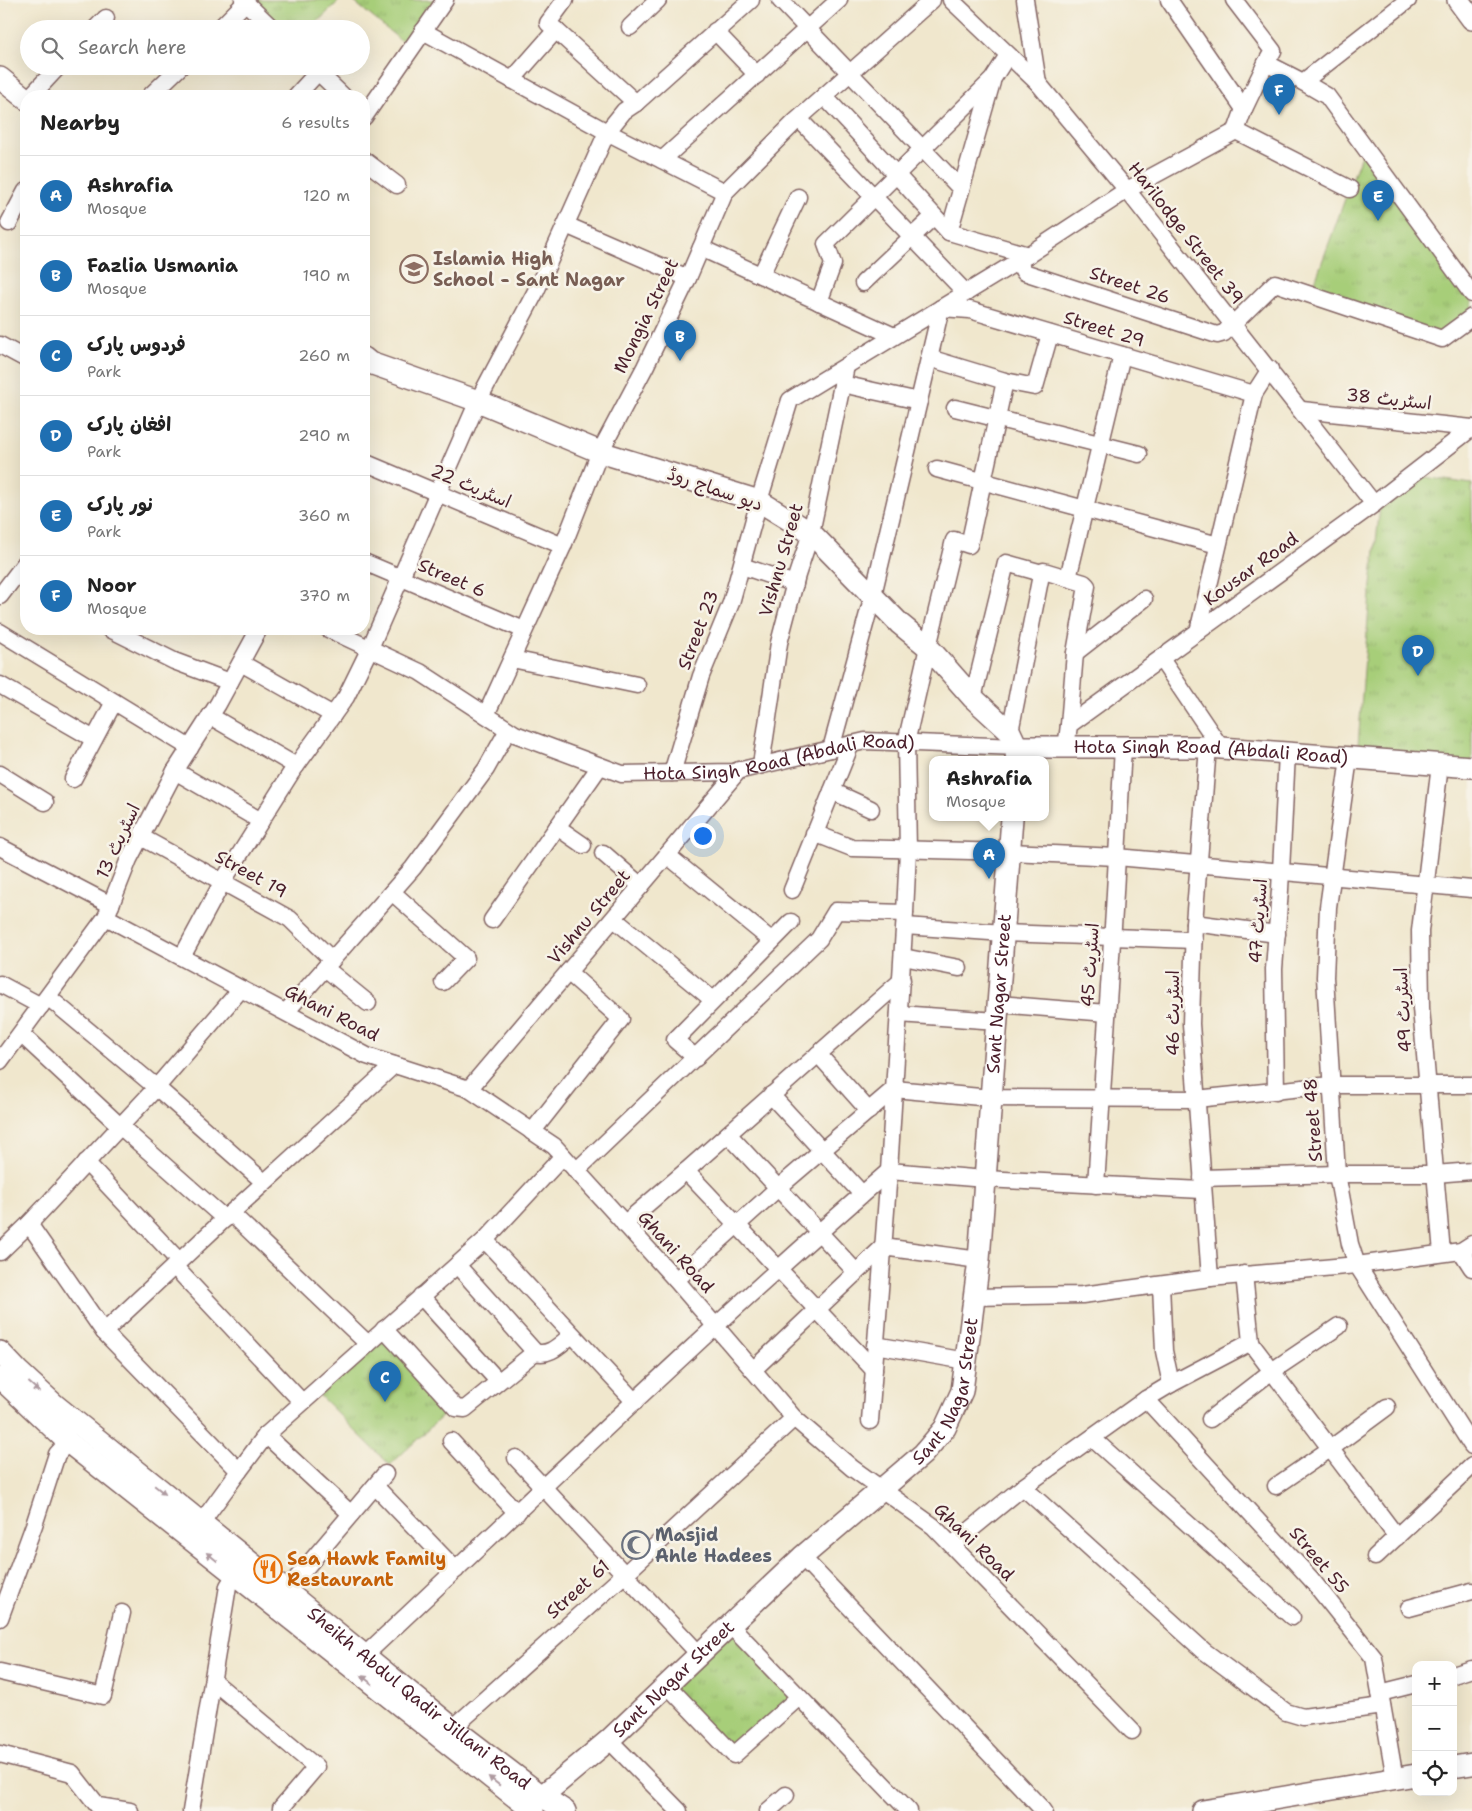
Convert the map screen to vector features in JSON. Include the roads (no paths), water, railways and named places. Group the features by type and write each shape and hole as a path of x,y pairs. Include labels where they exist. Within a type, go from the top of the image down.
{"main road":[{"path":"1458,0 1472,19"},
{"path":"0,78 20,94"},
{"name":"دیو سماج روڈ","path":"370,363 478,401 600,452 759,502 811,533 900,624 928,646 1015,747"},
{"name":"Hota Singh Road (Abdali Road)","path":"1015,747 1214,748 1472,767"},
{"name":"Sant Nagar Street","path":"537,1804 608,1740 802,1557 923,1454 945,1428 962,1391 975,1297 1012,821"},
{"name":"Sheikh Abdul Qadir Jillani Road","path":"0,1352 55,1405 365,1655 453,1728 537,1804"},
{"name":"Sheikh Abdul Qadir Jillani Road","path":"0,1378 68,1442 235,1575 537,1804 565,1811"},
{"path":"1457,1766 1472,1764"},
{"path":"1203,1811 1406,1777"}],"street":[{"path":"370,108 445,0"},
{"path":"512,80 552,26 565,0"},
{"path":"630,27 658,0"},
{"path":"182,957 223,881 296,766 346,697 370,648 478,401 536,291 606,132 624,111 636,103 751,0"},
{"path":"780,0 961,189"},
{"path":"662,160 839,0"},
{"name":"Mongia Street","path":"486,715 564,546 600,452 645,368 688,278 725,192 799,119 932,0"},
{"name":"Harilodge Street 39","path":"951,0 1038,83 1127,190 1232,324 1270,369 1374,504"},
{"path":"1025,0 1038,83"},
{"path":"1169,0 1244,109"},
{"path":"1234,0 1273,51 1244,109 1236,131 1350,189"},
{"path":"1302,82 1408,0"},
{"path":"227,20 244,1 264,20"},
{"path":"552,26 636,103"},
{"path":"423,31 606,132 725,192"},
{"path":"715,32 757,74"},
{"path":"819,302 833,264 826,244 992,80 1008,55"},
{"path":"1266,63 1326,96 1472,294"},
{"path":"37,90 51,75"},
{"path":"156,90 172,75"},
{"path":"300,90 311,75"},
{"path":"321,75 337,90"},
{"path":"949,232 992,80"},
{"path":"824,96 949,232 1023,258"},
{"path":"799,119 966,293"},
{"name":"Street 23","path":"672,773 701,676 731,603 790,400 1023,258 1127,190 1236,131"},
{"path":"370,165 397,185"},
{"path":"761,275 798,197"},
{"path":"9,223 20,202"},
{"path":"864,283 934,216"},
{"path":"566,225 688,278"},
{"path":"701,248 894,336"},
{"name":"Street 26","path":"1023,258 1024,272 1217,335 1224,333 1232,324"},
{"path":"1232,324 1275,284 1442,338 1472,317"},
{"path":"832,749 873,595 941,308"},
{"name":"Street 29","path":"941,308 970,310 1254,394"},
{"path":"929,358 1005,381 1034,387 1050,334"},
{"path":"0,345 20,356"},
{"path":"1068,578 1122,355"},
{"name":"Vishnu Street","path":"761,765 778,643 811,533 846,366"},
{"path":"1198,632 1254,394 1270,369"},
{"path":"870,1421 902,980 908,850 906,743 954,540 969,545 1005,381"},
{"path":"842,384 919,400"},
{"path":"954,408 1139,454"},
{"name":"اسٹریٹ 38","path":"1302,410 1472,428"},
{"name":"Kousar Road","path":"1069,726 1374,504 1472,428"},
{"name":"اسٹریٹ 22","path":"370,465 564,546"},
{"path":"937,469 1218,545"},
{"path":"974,698 1006,562 1084,583 1087,586 1076,653 1066,748"},
{"name":"Street 6","path":"370,564 524,630"},
{"path":"742,566 795,584"},
{"path":"1015,747 1042,573"},
{"path":"1,592 20,582"},
{"path":"1076,653 1144,599"},
{"path":"0,632 190,748"},
{"path":"122,635 174,661 230,682"},
{"name":"اسٹریٹ 13","path":"0,1061 108,911 129,859 175,771 210,716 256,635"},
{"name":"Hota Singh Road (Abdali Road)","path":"341,635 420,672 515,734 622,774 732,772 865,741 1015,747"},
{"path":"512,659 636,685"},
{"path":"1161,659 1214,748"},
{"path":"241,663 333,715"},
{"path":"0,686 94,739"},
{"path":"73,779 114,702"},
{"path":"210,716 296,766"},
{"path":"286,1012 413,868 486,769 508,730"},
{"path":"792,890 852,744"},
{"name":"اسٹریٹ 45","path":"1096,1185 1123,747"},
{"name":"اسٹریٹ 46","path":"1210,1278 1191,1024 1194,923 1199,865 1214,748"},
{"name":"اسٹریٹ 47","path":"1276,1092 1274,969 1287,753"},
{"name":"Street 48","path":"1349,758 1328,907 1325,978 1337,1174 1350,1244 1357,1265 1472,1446"},
{"name":"اسٹریٹ 49","path":"1440,765 1420,931 1421,1008 1442,1253"},
{"path":"492,920 600,766"},
{"name":"Vishnu Street","path":"469,1089 740,770"},
{"path":"175,771 261,821"},
{"path":"0,774 45,802"},
{"path":"832,791 872,808"},
{"path":"557,827 583,845"},
{"path":"814,833 852,848 1117,857 1472,889"},
{"name":"Street 19","path":"140,837 290,919 329,964 368,1003"},
{"name":"Ghani Road","path":"0,847 182,957 241,989 367,1056 469,1089 554,1146 676,1280 794,1418 852,1468 933,1526 1132,1731"},
{"path":"603,853 641,886"},
{"path":"667,855 772,942"},
{"path":"392,892 466,958 443,982"},
{"path":"576,1171 819,939 836,911 1004,933 1194,940"},
{"path":"614,919 713,1000"},
{"path":"696,1058 675,1040 791,922"},
{"path":"1194,923 1277,934"},
{"path":"903,957 960,968"},
{"path":"532,1132 621,1019 568,972"},
{"path":"624,1224 902,980"},
{"path":"0,984 45,1001 156,1088 264,1182"},
{"path":"0,1252 29,1224 156,1088 241,989"},
{"path":"899,1014 1107,1013"},
{"path":"21,1034 120,1126 228,1216 368,1344"},
{"path":"818,1054 869,1111"},
{"path":"104,1332 264,1182 394,1065"},
{"path":"676,1280 778,1188 894,1089 991,1098 1196,1099 1331,1085 1472,1086"},
{"path":"771,1095 862,1194"},
{"path":"728,1134 856,1272"},
{"path":"201,1523 266,1435 485,1240 563,1156"},
{"path":"86,1162 302,1402"},
{"path":"686,1171 874,1370"},
{"path":"365,1655 715,1326 818,1232 889,1171 985,1179 1096,1185 1202,1184 1337,1174 1435,1174 1472,1171"},
{"path":"29,1224 104,1332 239,1471"},
{"path":"485,1240 635,1402"},
{"path":"883,1246 979,1260"},
{"path":"753,1370 883,1246"},
{"path":"975,1297 1082,1295 1244,1274 1357,1265 1466,1248 1472,1268"},
{"path":"457,1265 535,1352 540,1354 550,1352 572,1335"},
{"path":"1244,1274 1251,1342 1397,1537"},
{"path":"1161,1285 1164,1351 1171,1384"},
{"path":"421,1296 498,1381"},
{"path":"1210,1419 1272,1371 1339,1326"},
{"path":"384,1329 456,1408 461,1410 466,1409 535,1352"},
{"path":"952,1545 1022,1487 1146,1399 1251,1342"},
{"path":"875,1345 966,1361"},
{"name":"Street 55","path":"1146,1399 1305,1572 1374,1658 1381,1700 1406,1777"},
{"path":"1276,1486 1387,1407"},
{"name":"Street 61","path":"453,1728 625,1574 794,1418"},
{"path":"266,1435 351,1514"},
{"path":"1092,1438 1292,1617"},
{"path":"451,1441 517,1513"},
{"path":"0,1618 34,1525 56,1454 68,1442"},
{"path":"516,1458 699,1654"},
{"path":"1376,1557 1472,1466"},
{"path":"286,1591 380,1480 456,1570"},
{"path":"1022,1487 1204,1651 1286,1712 1303,1717 1381,1700 1412,1686"},
{"path":"802,1557 1044,1811"},
{"path":"191,1811 228,1586 235,1575"},
{"path":"1409,1608 1472,1591"},
{"path":"0,1672 103,1696 122,1613"},
{"path":"730,1625 909,1811"},
{"path":"1457,1674 1472,1669"},
{"path":"213,1681 316,1767 281,1808 281,1811"},
{"path":"667,1684 734,1755 799,1697"},
{"path":"608,1740 679,1811"},
{"path":"0,1754 72,1772 97,1809 130,1811"},
{"path":"768,1811 786,1795"}],"place":[{"name":"Noor","path":"1279,115"},
{"name":"نور پارک","path":"1378,221"},
{"name":"Islamia High School - Sant Nagar","path":"414,269"},
{"name":"Fazlia Usmania","path":"680,361"},
{"name":"افغان پارک","path":"1418,676"},
{"name":"Ashrafia","path":"989,879"},
{"name":"فردوس پارک","path":"385,1402"},
{"name":"Masjid Ahle Hadees","path":"636,1545"},
{"name":"Sea Hawk Family Restaurant","path":"268,1569"}]}
